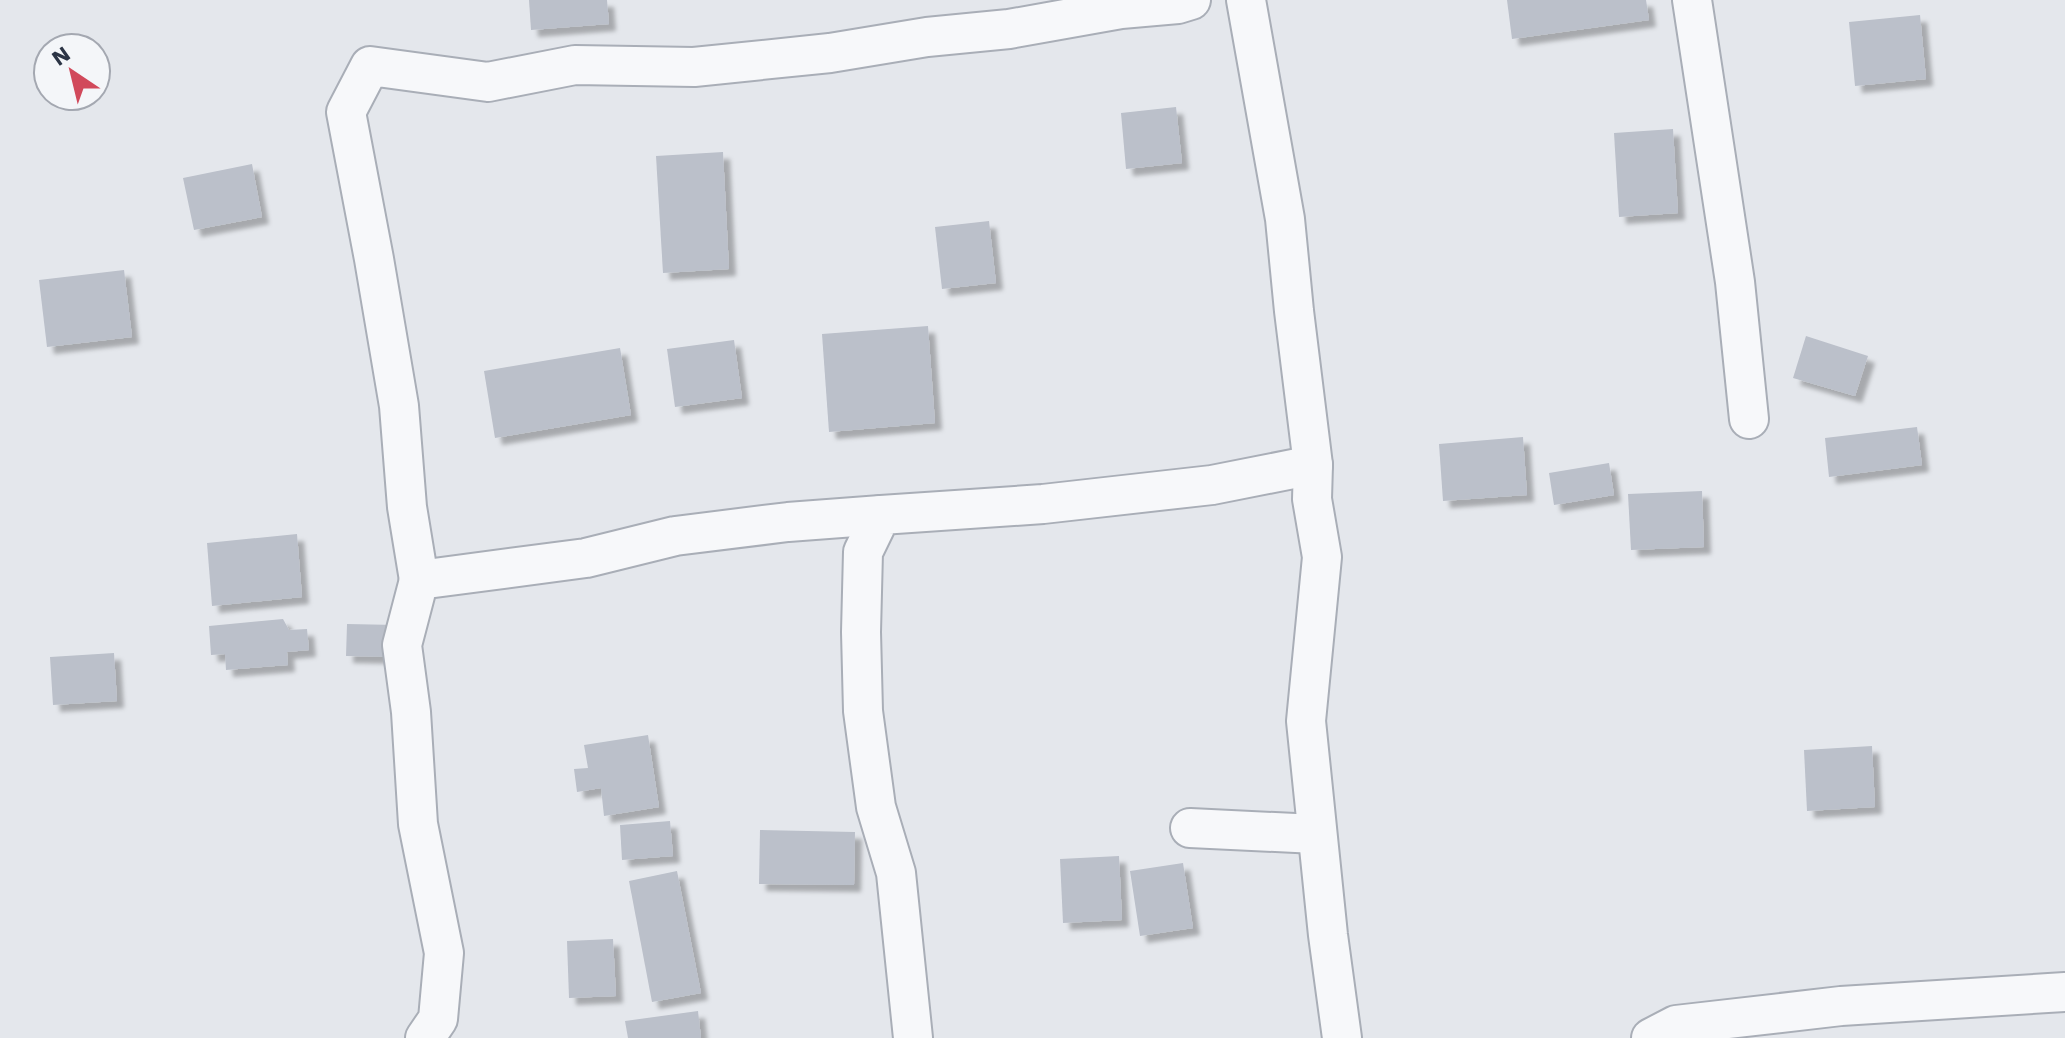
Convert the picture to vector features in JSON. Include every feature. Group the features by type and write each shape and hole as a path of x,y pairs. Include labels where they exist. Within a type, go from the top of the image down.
{"street":[{"path":"425,1038 438,1019 444,953 418,824 411,712 402,645 419,580 407,507 399,406 346,112 370,66 488,82 575,65 694,67 1009,29 1191,0"},
{"path":"1246,0 1285,219 1313,465 1312,499 1322,557 1306,721 1316,834 1342,1038"},
{"path":"1692,0 1735,282 1749,419"},
{"path":"419,580 586,558 675,536 788,522 1043,504 1212,485 1313,465"},
{"path":"881,515 863,552 863,711 876,807 896,873 913,1038"},
{"path":"1190,828 1316,834"},
{"path":"1651,1038 1676,1025 1841,1006 2065,992"}],"building":[{"path":"529,0 607,0 609,24 531,30"},
{"path":"1507,0 1646,0 1649,20 1512,39"},
{"path":"1920,15 1926,79 1855,86 1849,22"},
{"path":"1176,107 1182,163 1126,169 1121,113"},
{"path":"1673,129 1678,213 1619,217 1614,133"},
{"path":"723,152 729,269 663,273 656,156"},
{"path":"252,164 262,217 194,230 183,178"},
{"path":"989,221 996,283 942,289 935,227"},
{"path":"124,270 132,337 47,347 39,280"},
{"path":"928,326 935,423 829,432 822,334"},
{"path":"1806,336 1868,356 1855,396 1793,378"},
{"path":"734,340 742,398 675,407 667,349"},
{"path":"620,348 631,415 495,438 484,371"},
{"path":"1917,427 1922,465 1829,477 1825,438"},
{"path":"1523,437 1527,495 1443,501 1439,444"},
{"path":"1609,463 1614,495 1554,505 1549,473"},
{"path":"1702,491 1704,547 1631,550 1628,494"},
{"path":"297,534 302,597 212,606 207,543"},
{"path":"283,619 289,630 307,629 309,650 287,652 288,665 226,670 225,654 211,655 209,626"},
{"path":"347,624 397,625 396,657 346,656"},
{"path":"114,653 117,701 53,705 50,657"},
{"path":"648,735 659,807 604,816 601,788 577,792 574,769 588,768 584,745"},
{"path":"1872,746 1875,807 1807,811 1804,750"},
{"path":"670,821 673,856 622,860 620,825"},
{"path":"760,830 855,832 854,885 759,884"},
{"path":"1119,856 1122,920 1063,923 1060,859"},
{"path":"1183,863 1193,928 1140,936 1130,871"},
{"path":"677,871 701,993 652,1002 629,881"},
{"path":"613,939 616,996 569,998 567,941"},
{"path":"698,1011 701,1038 628,1038 625,1021"}]}
